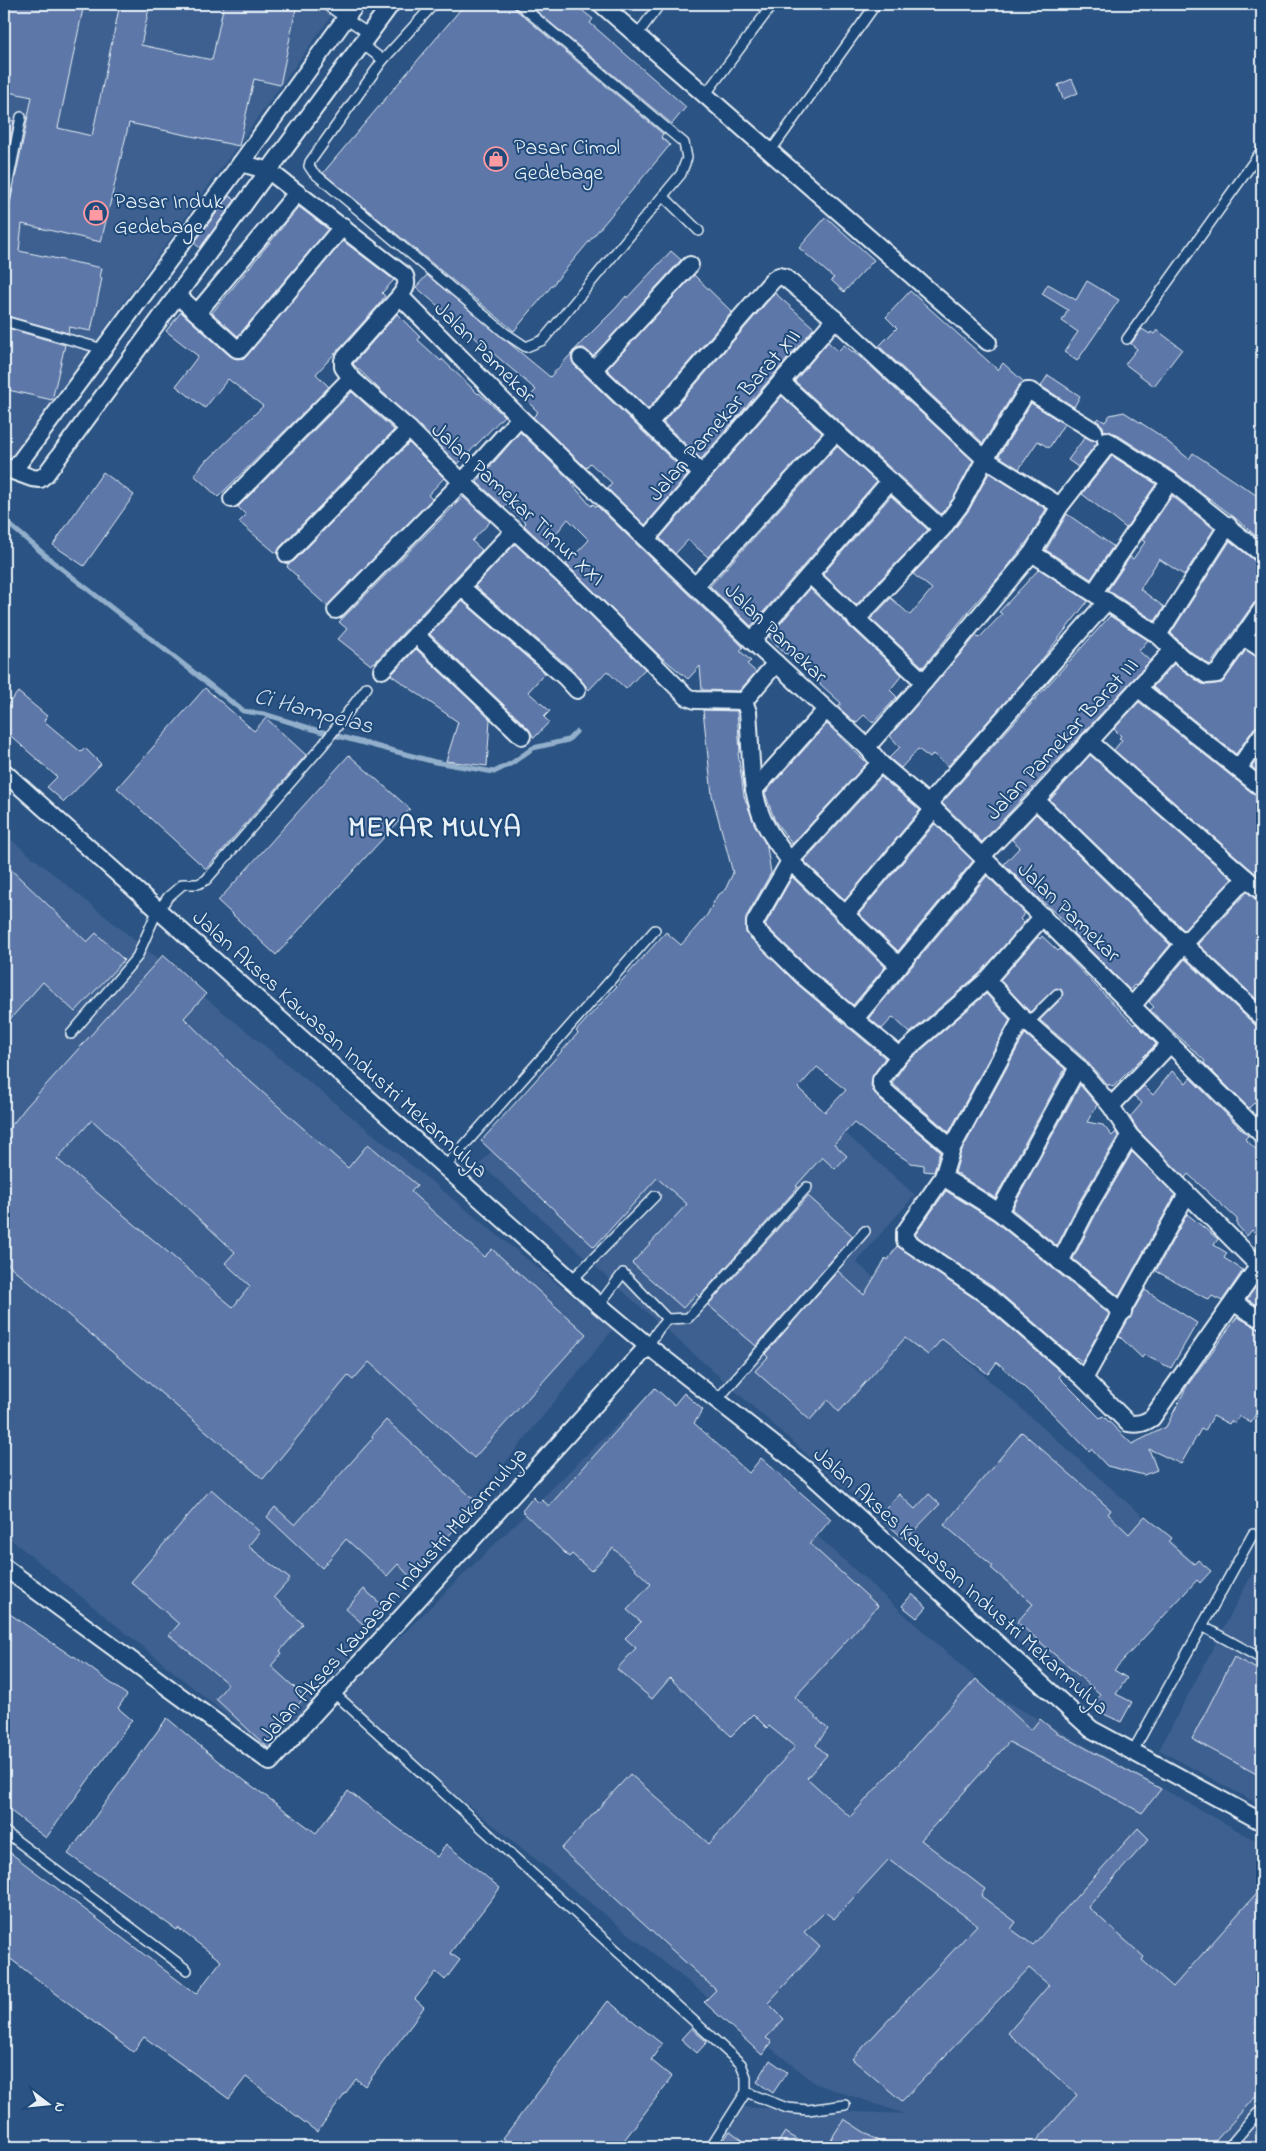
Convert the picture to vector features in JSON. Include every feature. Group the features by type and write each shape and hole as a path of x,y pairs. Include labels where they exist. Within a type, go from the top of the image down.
{"street":[{"path":"356,4 103,349 9,466 40,479 46,474 391,4"},
{"path":"601,4 988,342"},
{"path":"232,500 350,378 343,367 343,360 400,296 407,282 404,276 343,226 269,170 241,163"},
{"path":"197,313 297,193"},
{"path":"177,296 236,349 240,349 343,226"},
{"path":"690,264 587,364 702,474"},
{"path":"649,423 773,280 779,276 784,277 835,319 985,459 1060,506"},
{"name":"Jalan Pamekar","path":"400,296 520,418 696,585 752,641 867,747 880,763 931,806 1262,1134"},
{"name":"Jalan Pamekar Barat XII","path":"646,539 835,319"},
{"name":"Jalan Pamekar Timur XXI","path":"350,378 408,429 462,482 579,590 687,697 695,700 744,702"},
{"path":"781,382 942,529"},
{"path":"856,620 942,529 962,504 985,459 1027,392 1030,391 1170,481 1228,525 1262,554"},
{"path":"336,610 462,482 520,418"},
{"path":"287,554 408,429"},
{"path":"696,585 836,432"},
{"path":"867,747 1032,553 1103,438"},
{"path":"752,641 890,481"},
{"path":"846,915 931,806 1101,596 1170,481"},
{"path":"1158,636 1228,525"},
{"path":"382,670 514,530"},
{"path":"1032,553 1101,596 1158,636 1173,650 1207,675 1217,674 1262,608"},
{"path":"810,575 924,682"},
{"path":"461,586 566,678 577,690"},
{"path":"416,635 522,736"},
{"path":"1243,637 1262,649"},
{"name":"Jalan Pamekar Barat III","path":"854,1020 984,859 1173,650"},
{"path":"776,663 744,702 748,712 754,790 760,813 768,830 790,862 899,966"},
{"path":"1138,688 1262,788"},
{"path":"754,790 826,710"},
{"path":"1238,769 1262,734"},
{"path":"1089,741 1262,892"},
{"path":"880,763 790,862 755,922 755,929 803,976 899,1056"},
{"name":"Jalan Akses Kawasan Industri Mekarmulya","path":"4,772 599,1305 648,1346 805,1469 1091,1729 1262,1822"},
{"path":"1036,800 1262,1018"},
{"path":"1133,1005 1184,944 1246,878"},
{"path":"952,1148 886,1092 881,1086 881,1080 884,1073 899,1056 987,980 1043,916"},
{"path":"987,980 1025,1021 1078,1067 1111,1106 1130,1136 1260,1264 1152,1418 1144,1423 1128,1423 1084,1379 987,1295 905,1240 905,1232 943,1177 952,1148 1025,1021"},
{"path":"1111,1106 1170,1044"},
{"path":"999,1212 1078,1067"},
{"path":"1060,1262 1088,1207 1130,1136"},
{"path":"943,1177 999,1212 1123,1312"},
{"path":"1084,1379 1187,1194"},
{"path":"1234,1303 1262,1320"},
{"name":"Jalan Akses Kawasan Industri Mekarmulya","path":"4,1567 270,1762 648,1346"}],"lane":[{"path":"325,4 345,18 383,60"},
{"path":"434,4 383,60 309,166 313,172 498,327 526,347 543,340 681,174 687,158 684,143 519,4"},
{"path":"637,35 660,4"},
{"path":"705,95 773,4"},
{"path":"770,152 875,4"},
{"path":"4,202 21,117"},
{"path":"1127,338 1262,150"},
{"path":"663,196 699,232"},
{"path":"4,320 103,349"},
{"path":"71,1034 136,957 159,910 168,897 183,884 198,884 206,880 323,745 367,687"},
{"path":"445,1166 655,930"},
{"path":"1025,1021 1057,994"},
{"path":"648,1346 667,1319 688,1318 807,1187"},
{"path":"572,1280 655,1196"},
{"path":"717,1400 865,1231"},
{"path":"599,1305 623,1273 667,1319"},
{"path":"1133,1751 1253,1534"},
{"path":"1202,1626 1262,1659"},
{"path":"333,1692 741,2064 746,2077 746,2092 711,2147"},
{"path":"4,1831 187,1970"},
{"path":"746,2092 787,2108 808,2110 845,2105"},
{"path":"1229,2147 1262,2108"}],"shaded area":[{"name":"Pasar Induk Gedebage","path":"4,4 340,4 4,468"},
{"path":"4,834 613,1329 272,1752 4,1534"},
{"path":"656,965 915,1195 856,1262 1200,1567 1083,1700 480,1164"},
{"path":"654,1389 993,1694 1262,1844 1262,2129 1248,2147 711,2147 738,2107 905,2114 816,2084 336,1699"},
{"path":"1262,1555 1262,1806 1159,1750"}],"building":[{"path":"4,4 84,4 58,128 92,136 120,4 150,4 141,45 212,60 224,4 297,4 280,85 254,79 239,146 129,123 101,242 22,224 19,251 102,268 100,277 102,278 91,331 69,327 68,333 4,315 4,208 10,203 32,97 4,91"},
{"name":"Pasar Cimol Gedebage","path":"465,4 513,4 515,9 663,134 661,137 670,145 514,331 323,173"},
{"path":"528,4 574,4 593,19 590,23 686,107 672,124"},
{"path":"1072,79 1078,93 1063,99 1058,85"},
{"path":"4,118 14,121 4,171"},
{"path":"229,196 235,200 200,248 194,243"},
{"path":"299,207 328,229 238,336 212,313"},
{"path":"826,217 874,260 844,292 831,280 834,278 799,248"},
{"path":"343,241 394,280 382,293 385,296 377,307 316,374 329,387 218,497 194,475 207,459 263,406 228,379 205,408 176,386 198,356 166,331 181,312 230,356 237,359 245,358"},
{"path":"671,251 681,260 593,356 584,348 574,350"},
{"path":"427,275 550,377 572,352 571,356 574,365 688,475 645,525 608,489 612,483 590,463 586,468 533,417 538,412 526,400 536,390 416,287"},
{"path":"694,275 732,312 648,409 607,369"},
{"path":"1087,281 1119,300 1077,361 1064,352 1078,332 1062,321 1068,310 1042,294 1048,284 1076,300"},
{"path":"910,291 998,370 1003,363 1024,382 1018,386 983,443 879,346 897,328 886,317"},
{"path":"775,293 814,328 701,459 663,422"},
{"path":"397,314 420,337 418,340 441,361 442,359 504,416 458,464 353,364"},
{"path":"4,327 65,345 52,400 4,389"},
{"path":"1142,329 1150,334 1151,332 1154,334 1157,330 1182,349 1154,386 1125,364 1137,349 1131,344"},
{"path":"828,342 838,351 844,345 865,361 973,461 953,499 941,514 795,381"},
{"path":"1048,375 1080,396 1074,407 1041,386"},
{"path":"352,392 394,430 280,547 277,554 239,522 246,515 238,507"},
{"path":"782,396 822,433 708,557 688,540 675,554 660,538"},
{"path":"1031,403 1064,424 1049,448 1038,441 1019,469 999,456"},
{"path":"1124,412 1158,434 1189,459 1193,453 1262,499 1262,541 1176,473 1116,434 1104,431 1103,426 1096,420 1098,418 1105,422 1110,415"},
{"path":"520,432 573,483 591,506 593,504 597,506 743,647 740,651 751,661 747,664 756,672 739,691 702,690 700,666 688,679 659,655 566,564 589,540 568,519 546,546 506,504 504,507 477,482"},
{"path":"1085,437 1096,440 1097,443 1078,467 1068,460"},
{"path":"409,443 444,478 428,495 432,499 327,606 297,579 298,577 287,567 288,564 294,561"},
{"path":"837,446 876,482 751,626 710,586"},
{"path":"1112,456 1156,484 1126,528 1082,494"},
{"path":"103,472 134,495 84,566 53,545"},
{"path":"989,473 1046,509 1029,539 1005,570 923,667 871,619 891,598 910,615 932,589 913,574 949,536 969,510"},
{"path":"891,496 928,530 856,605 823,574"},
{"path":"1172,496 1214,529 1184,575 1159,559 1140,589 1164,607 1155,621 1108,590 1130,557 1133,559 1145,542 1142,540"},
{"path":"463,497 490,522 472,541 482,550 371,665 338,639 347,629 339,622"},
{"path":"1067,514 1113,546 1091,579 1046,550"},
{"path":"1230,541 1256,562 1262,564 1262,599 1254,603 1210,665 1187,649 1171,633"},
{"path":"515,544 645,669 626,689 607,671 589,690 573,670 475,586"},
{"path":"1039,569 1088,601 1036,667 948,766 933,754 930,758 918,749 901,768 889,758 900,747 890,736 976,636 979,638 1002,614 999,612"},
{"path":"810,589 902,675 890,690 897,697 873,723 864,715 856,723 838,707 841,703 785,654 769,637"},
{"path":"462,601 545,673 528,692 550,711 544,717 549,722 534,738 529,729 430,634"},
{"path":"1110,616 1148,640 1139,651 1150,661 982,842 942,803"},
{"path":"416,649 490,719 487,766 446,761 458,722 391,675"},
{"path":"1246,650 1262,659 1262,724 1254,728 1236,754 1153,687 1174,664 1202,684 1222,683"},
{"path":"205,688 254,731 266,718 306,755 206,869 117,788"},
{"path":"18,692 47,716 44,721 81,752 85,748 101,764 64,802 47,787 57,777 4,730 4,709"},
{"path":"1139,702 1256,796 1262,798 1262,879 1114,750 1122,740 1119,738 1121,736 1114,729"},
{"path":"703,710 737,711 740,752 738,753 744,796 754,823 767,847 771,873 746,917 746,933 797,984 885,1058 873,1075 871,1085 873,1091 880,1100 940,1151 934,1172 924,1171 924,1165 911,1163 854,1123 834,1144 847,1156 835,1169 822,1157 796,1186 798,1187 699,1297 696,1294 683,1308 632,1263 687,1204 657,1178 594,1247 481,1141 578,1033 576,1031 666,932 681,945 707,915 717,896 725,890 733,873 712,795","holes":["817,1067 846,1090 825,1112 798,1088"]},
{"path":"827,724 867,763 792,844 775,821 765,793"},
{"path":"1262,751 1262,775 1252,767"},
{"path":"349,755 410,809 276,955 218,901"},
{"path":"1090,755 1232,879 1184,930 1050,800"},
{"path":"881,777 920,810 845,900 804,861"},
{"path":"1036,814 1170,945 1136,986 1134,985 1130,990 1073,933 1075,930 1038,898 1004,864 1020,847 1012,840"},
{"path":"935,824 973,861 898,951 859,914"},
{"path":"4,863 87,942 96,933 124,960 75,1012 43,982 4,1026"},
{"path":"987,876 1025,913 1020,919 1024,923 980,973 910,1033 893,1017 882,1029 869,1018"},
{"path":"792,877 885,967 853,1005 810,969 765,925"},
{"path":"1247,892 1256,900 1262,902 1262,1004 1198,944"},
{"path":"1042,936 1058,951 1060,949 1134,1025 1135,1023 1156,1044 1113,1087 1109,1084 1108,1086 1085,1059 1040,1020 1062,998 1063,993 1061,989 1056,988 1053,990 1030,1012 1000,980 1038,937 1040,939"},
{"path":"163,955 206,994 184,1018 234,1067 348,1168 368,1144 417,1185 411,1192 484,1257 492,1249 586,1334 474,1458 369,1362 353,1380 348,1376 263,1479 4,1261 4,1135 26,1107","holes":["92,1120 235,1252 225,1263 250,1286 233,1307 57,1159"]},
{"path":"1185,959 1255,1025 1262,1028 1262,1110 1254,1103 1249,1108 1204,1063 1205,1061 1150,1010 1154,1007 1149,1002"},
{"path":"986,994 1010,1020 949,1132 892,1083 906,1063"},
{"path":"1025,1034 1065,1069 995,1198 960,1174 955,1173 961,1152"},
{"path":"1172,1071 1186,1083 1190,1078 1248,1136 1245,1139 1262,1155 1262,1239 1252,1230 1247,1236 1237,1225 1237,1219 1188,1174 1185,1178 1138,1130 1130,1117 1142,1103 1134,1096 1144,1086 1153,1095"},
{"path":"1080,1085 1097,1105 1087,1122 1103,1125 1112,1136 1116,1132 1118,1136 1079,1202 1057,1246 1012,1209"},
{"path":"1132,1152 1175,1195 1119,1296 1073,1259 1097,1212"},
{"path":"946,1191 993,1220 1109,1314 1082,1362 993,1287 915,1235"},
{"path":"808,1196 853,1236 756,1346 708,1305"},
{"path":"1187,1214 1218,1239 1214,1245 1227,1253 1224,1258 1243,1270 1222,1301 1212,1296 1209,1300 1156,1271"},
{"path":"897,1246 981,1303 1062,1373 1059,1377 1100,1418 1103,1416 1132,1444 1166,1427 1187,1386 1237,1317 1262,1330 1262,1402 1251,1423 1239,1416 1235,1423 1231,1421 1229,1424 1213,1416 1205,1431 1201,1429 1181,1464 1149,1449 1157,1470 1144,1475 1107,1466 997,1362 988,1374 942,1339 928,1355 905,1338 839,1412 828,1400 810,1420 755,1371 768,1357 765,1354 838,1271 864,1295 886,1258 888,1260"},
{"path":"1260,1281 1262,1282 1262,1308 1247,1299"},
{"path":"1145,1290 1197,1323 1171,1368 1144,1355 1142,1358 1119,1336"},
{"path":"655,1388 674,1405 684,1393 703,1410 694,1423 749,1473 761,1458 831,1519 810,1544 878,1606 795,1697 828,1729 816,1745 827,1755 807,1778 850,1817 976,1679 1031,1730 1040,1719 1056,1732 1161,1789 1142,1813 1009,1742 921,1840 985,1889 981,1896 1016,1922 1011,1929 1033,1945 1138,1828 1149,1839 1088,1907 1144,1957 1142,1960 1173,1987 1262,1887 1262,2089 1210,2147 1031,2147 1077,2095 1008,2033 1049,1985 1029,1968 902,2101 852,2059 977,1925 889,1859 834,1919 825,1912 804,1932 820,1947 768,2003 784,2019 766,2038 772,2042 762,2055 704,2002 716,1990 561,1849 630,1774 709,1844 795,1747 769,1726 767,1728 753,1714 731,1736 670,1678 652,1699 617,1669 636,1648 625,1638 641,1622 627,1610 651,1584 613,1548 591,1571 572,1554 569,1557 522,1511 533,1497 539,1503 542,1500 549,1506"},
{"path":"386,1420 478,1503 411,1578 398,1564 387,1576 346,1539 322,1568 267,1517 275,1507 295,1525 373,1438 372,1436"},
{"path":"1022,1432 1111,1510 1108,1514 1129,1534 1145,1516 1172,1538 1169,1542 1194,1564 1198,1560 1211,1571 1200,1583 1197,1580 1114,1670 1127,1678 1116,1694 1132,1702 1121,1722 1091,1708 1100,1694 1017,1622 1033,1604 991,1568 993,1566 944,1525"},
{"path":"211,1489 260,1532 248,1546 290,1579 274,1597 303,1624 280,1651 282,1653 271,1666 305,1697 280,1725 275,1741 269,1749 216,1699 228,1684 169,1635 179,1624 131,1582"},
{"path":"899,1494 915,1509 929,1494 940,1504 905,1540 879,1516"},
{"path":"364,1589 383,1606 365,1626 346,1609"},
{"path":"912,1594 927,1607 917,1618 902,1606"},
{"path":"4,1610 74,1656 127,1695 118,1708 132,1720 46,1838 4,1806"},
{"path":"1234,1657 1262,1672 1262,1777 1192,1739"},
{"path":"167,1718 218,1761 316,1833 348,1791 437,1857 446,1844 500,1888 450,1953 460,1960 445,1980 436,1972 415,1999 424,2007 413,2023 365,2086 356,2079 317,2132 246,2077 229,2099 144,2037 133,2052 4,1954 4,1848 196,1994 221,1961 178,1928 177,1930 68,1854"},
{"path":"608,2001 662,2044 651,2060 672,2077 619,2147 515,2147 503,2138"},
{"path":"691,2028 707,2042 697,2053 681,2039"},
{"path":"770,2060 787,2072 773,2093 757,2082"},
{"path":"844,2119 884,2145 882,2147 865,2147 854,2141 850,2147 826,2147"},
{"path":"730,2131 752,2147 719,2147"},
{"path":"785,2132 810,2147 775,2147"}],"waterway":[{"name":"Ci Hampelas","path":"4,520 52,561 243,711 264,714 319,731 435,762 494,772 512,763 533,748 568,740 576,732"}],"place":[{"name":"Pasar Cimol Gedebage","path":"496,159"},
{"name":"Pasar Induk Gedebage","path":"96,213"}],"district":[{"name":"MEKAR MULYA","path":"435,826"}]}
